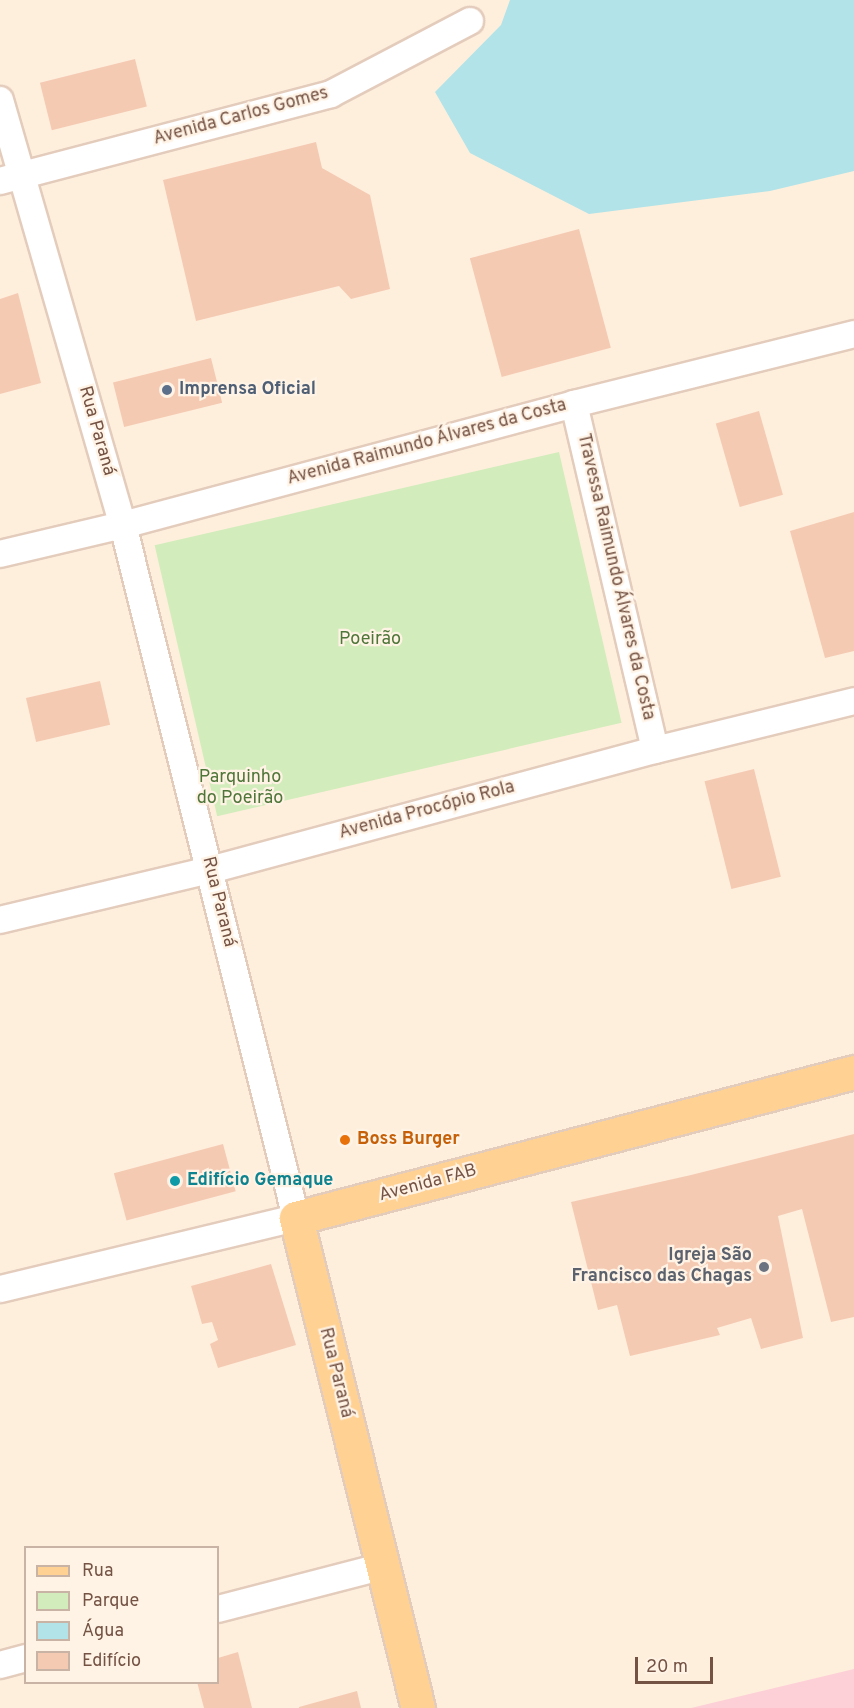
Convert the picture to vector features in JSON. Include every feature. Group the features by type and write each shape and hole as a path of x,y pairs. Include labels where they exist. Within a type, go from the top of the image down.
{"main road":[{"name":"Avenida FAB","path":"296,1218 854,1072"},
{"name":"Rua Paraná","path":"296,1218 418,1708"}],"street":[{"name":"Avenida Carlos Gomes","path":"11,178 332,94 470,21"},
{"name":"Rua Paraná","path":"0,100 11,178 123,525 296,1218"},
{"name":"Avenida Raimundo Álvares da Costa","path":"0,554 123,525 574,404 854,334"},
{"name":"Travessa Raimundo Álvares da Costa","path":"574,404 655,750"},
{"name":"Avenida Procópio Rola","path":"0,920 210,870 655,750 854,700"},
{"name":"Avenida FAB","path":"0,1289 296,1218"},
{"path":"219,1609 384,1566"},
{"path":"0,1665 24,1659"}],"shaded area":[{"path":"854,1669 854,1708 691,1708"}],"green space":[{"name":"Poeirão","path":"559,452 622,723 217,816 155,545"}],"water":[{"path":"510,0 854,0 854,171 770,191 589,214 470,153 435,92 501,25"}],"building":[{"path":"135,59 147,107 52,130 40,83"},
{"path":"316,142 322,168 370,195 390,289 351,299 339,286 196,321 163,180"},
{"path":"579,229 611,348 502,377 470,258"},
{"path":"18,293 41,383 0,394 0,299"},
{"name":"Imprensa Oficial","path":"211,358 222,403 124,427 113,382"},
{"path":"759,411 783,495 740,507 716,423"},
{"path":"854,512 854,651 825,658 790,531"},
{"path":"100,681 110,725 36,742 26,698"},
{"path":"754,769 781,877 731,889 705,781"},
{"path":"854,1134 854,1317 831,1322 802,1209 778,1216 803,1338 761,1349 751,1318 717,1328 720,1335 630,1356 617,1305 598,1310 571,1202"},
{"name":"Edifício Gemaque","path":"223,1144 236,1191 127,1221 114,1173"},
{"path":"271,1264 296,1345 218,1368 210,1344 218,1340 212,1322 202,1324 191,1286"},
{"path":"238,1652 252,1708 204,1708 198,1684 219,1684 219,1658"},
{"path":"357,1691 361,1708 299,1708 299,1707"}],"place":[{"name":"Imprensa Oficial","path":"167,390"},
{"name":"Boss Burger","path":"345,1140"},
{"name":"Edifício Gemaque","path":"175,1181"},
{"name":"Igreja São Francisco das Chagas","path":"764,1267"}],"park label":[{"name":"Parquinho do Poeirão","path":"240,789"}]}
